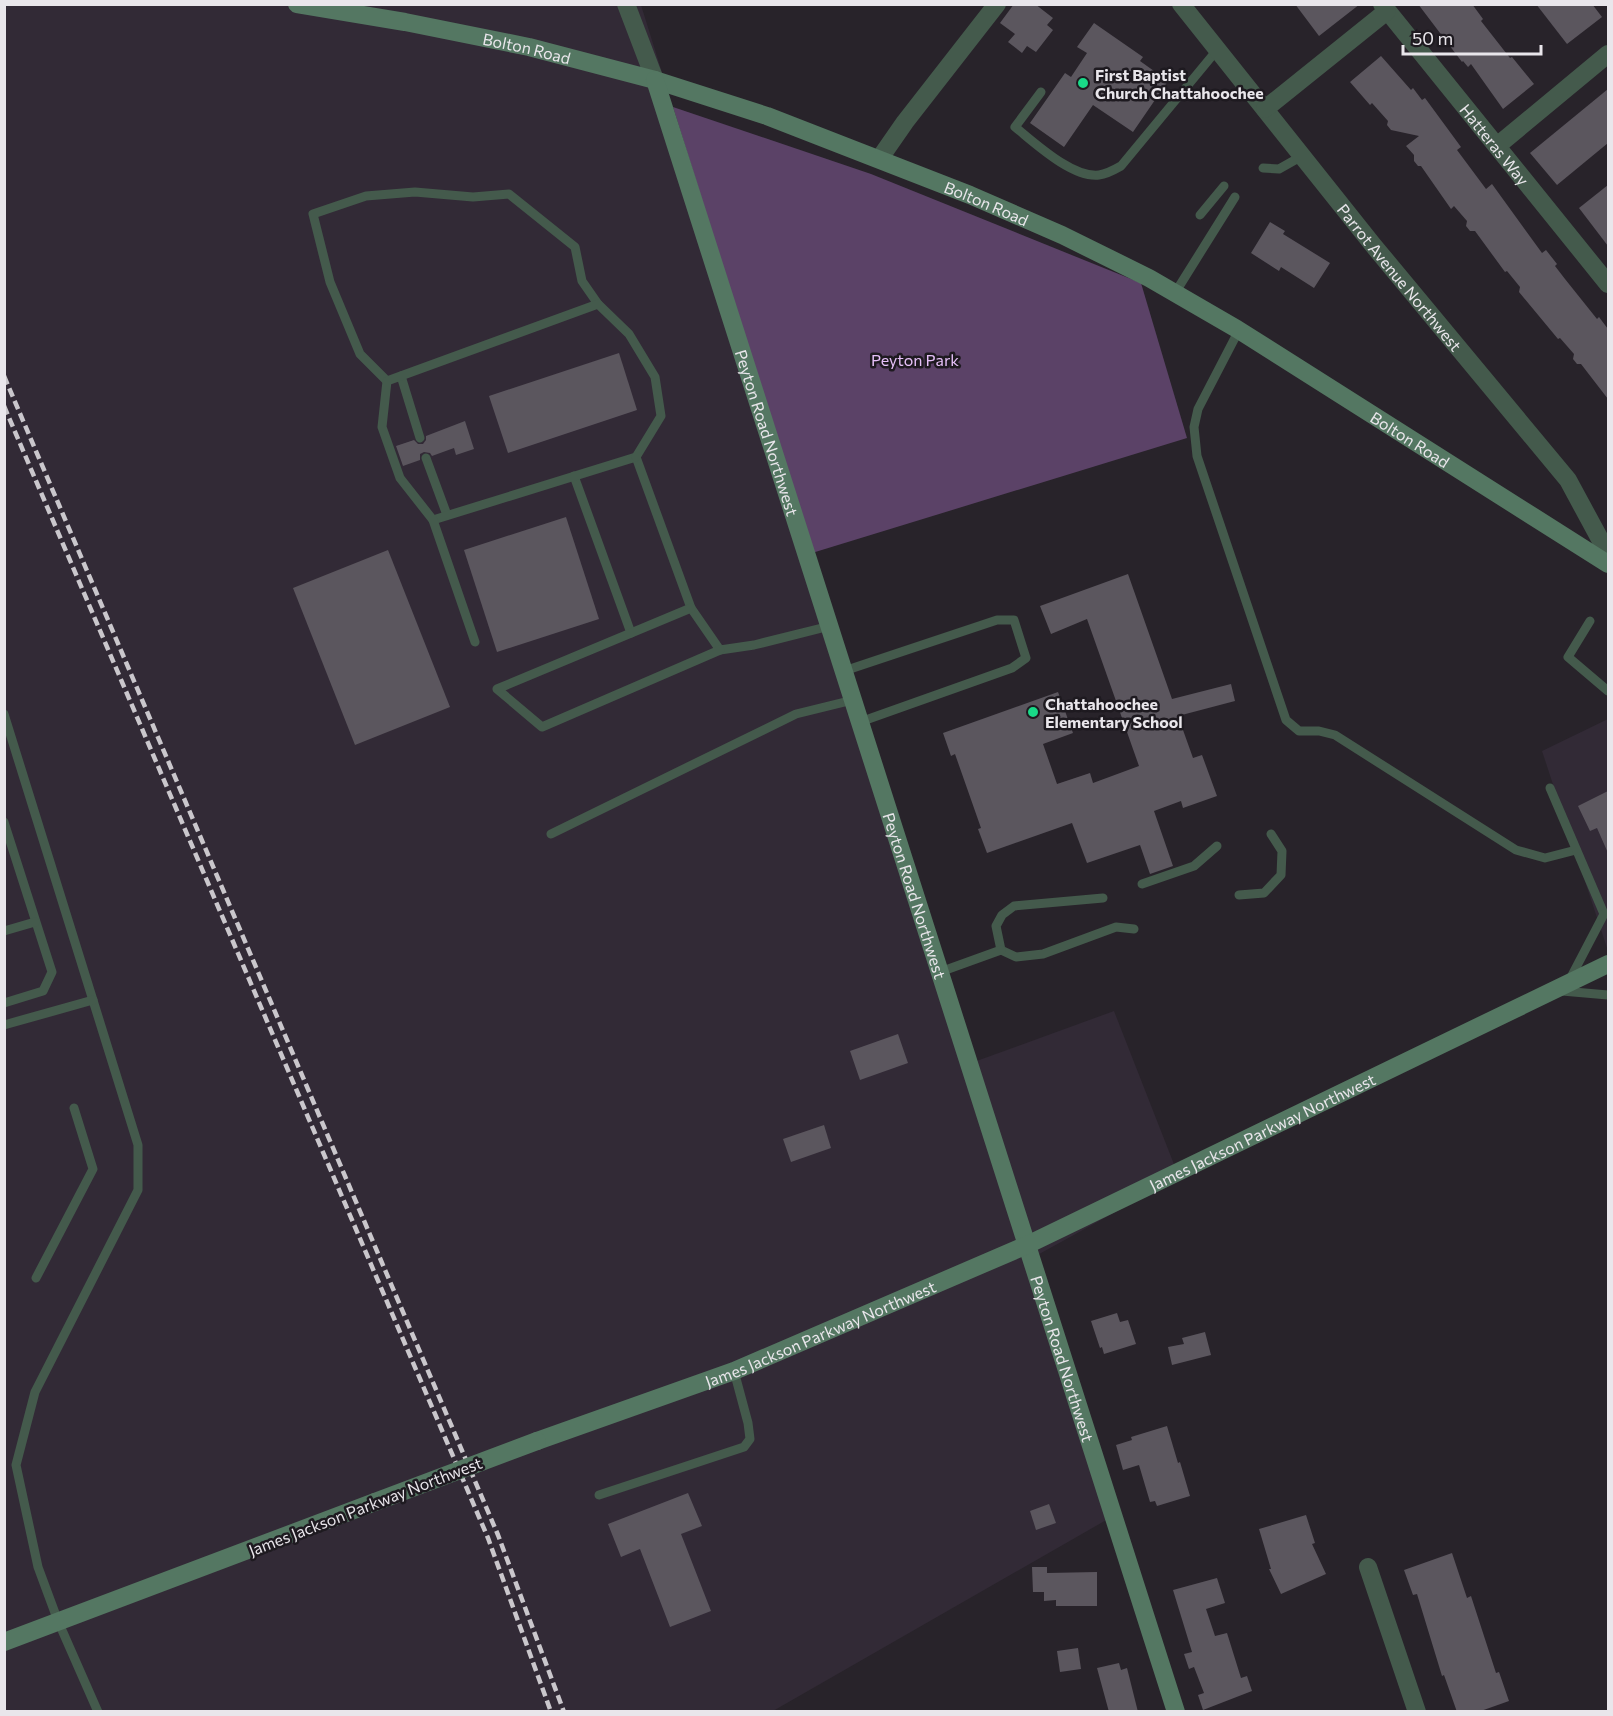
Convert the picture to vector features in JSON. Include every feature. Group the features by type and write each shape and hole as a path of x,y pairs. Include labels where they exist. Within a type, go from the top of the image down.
{"main road":[{"name":"Bolton Road","path":"297,4 518,44 655,80 767,116 880,158 970,195 1062,235 1149,278 1239,330 1608,564"},
{"name":"Peyton Road Northwest","path":"655,80 1176,1712"},
{"name":"James Jackson Parkway Northwest","path":"4,1642 537,1441 734,1371 1027,1245 1608,964"}],"street":[{"path":"626,4 655,80"},
{"path":"880,158 905,122 970,45 997,4"},
{"name":"Parrot Avenue Northwest","path":"1181,4 1372,245 1568,480 1608,554"},
{"path":"1264,109 1384,8"},
{"name":"Hatteras Way","path":"1384,8 1608,284"},
{"path":"1497,146 1608,54"},
{"path":"1368,1567 1417,1712"}],"lane":[{"path":"1041,92 1015,127 1057,160 1078,171 1098,176 1121,166 1217,50"},
{"path":"1263,168 1279,169 1302,156"},
{"path":"1200,215 1224,186"},
{"path":"387,381 360,354 330,282 313,214 366,196 415,192 473,197 509,194 575,247 582,281 598,304 629,334 655,377 661,416 636,457 433,520"},
{"path":"1174,293 1235,197"},
{"path":"387,381 598,304"},
{"path":"1239,330 1198,409 1194,427 1197,456 1286,720 1299,731 1319,731 1335,735 1516,850 1545,858 1576,850"},
{"path":"401,376 420,438"},
{"path":"387,381 382,427 400,478 433,520 475,642"},
{"path":"636,457 691,608 720,650"},
{"path":"426,458 447,515"},
{"path":"574,476 631,633"},
{"path":"691,608 497,689 542,727 720,650 754,645 830,626"},
{"path":"844,671 997,620 1014,620 1026,658 1012,668 860,722"},
{"path":"1590,621 1568,657 1608,691"},
{"path":"551,834 796,714 853,700"},
{"path":"4,714 138,1145 138,1190 35,1392 16,1465 38,1567 58,1622 98,1712"},
{"path":"1550,788 1606,914 1560,987 1608,995"},
{"path":"4,822 52,972 44,991 4,1003"},
{"path":"1239,895 1264,893 1281,875 1282,851 1271,834"},
{"path":"1142,884 1194,866 1217,846"},
{"path":"1001,950 996,926 1002,915 1014,906 1103,898"},
{"path":"4,931 35,922"},
{"path":"940,972 1001,950 1016,957 1043,954 1116,927 1134,929"},
{"path":"4,1025 93,1000"},
{"path":"36,1278 93,1169 74,1108"},
{"path":"599,1495 744,1447 750,1440 748,1423 734,1371"}],"shaded area":[{"path":"5,5 641,5 971,1063 1114,1011 1179,1177 1032,1258 1115,1515 773,1711 5,1712"},
{"path":"1608,719 1608,951 1542,751"}],"green space":[{"name":"Peyton Park","path":"673,107 871,174 1141,283 1187,438 812,553"}],"building":[{"path":"1014,4 1035,4 1053,18 1047,25 1053,30 1036,52 1027,46 1022,53 1008,42 1015,34 1000,23"},
{"path":"1295,4 1360,4 1319,36"},
{"path":"1418,4 1472,4 1483,19 1481,21 1534,84 1503,109 1471,64 1468,67 1462,62"},
{"path":"1536,4 1592,4 1602,17 1567,44"},
{"name":"First Baptist Church Chattahoochee","path":"1094,23 1143,57 1140,61 1168,81 1133,132 1093,105 1064,147 1030,123 1065,73 1071,77 1087,53 1077,47"},
{"path":"1381,56 1411,90 1413,88 1422,100 1425,98 1461,147 1457,150 1486,189 1492,184 1542,253 1546,250 1565,279 1597,319 1599,317 1608,329 1608,399 1581,364 1577,364 1573,359 1574,354 1560,338 1558,339 1519,292 1520,287 1507,271 1505,272 1475,231 1470,231 1466,226 1467,221 1454,206 1451,209 1421,166 1414,161 1414,155 1406,146 1419,136 1391,130 1387,125 1388,121 1350,82"},
{"path":"1608,89 1608,143 1557,185 1530,153"},
{"path":"1608,185 1608,246 1579,208"},
{"path":"1270,222 1285,231 1283,234 1330,263 1314,288 1281,267 1279,271 1251,253"},
{"path":"619,353 637,410 508,453 489,396"},
{"path":"465,421 474,449 456,455 454,448 432,456 424,452 420,454 420,460 403,466 396,446 414,440 418,444 423,444 426,436"},
{"path":"566,517 599,619 497,652 464,550"},
{"path":"388,550 450,707 355,745 293,588"},
{"name":"Chattahoochee Elementary School","path":"1128,574 1172,699 1231,684 1235,701 1178,716 1193,758 1202,755 1217,796 1183,808 1181,801 1154,811 1173,866 1150,874 1140,845 1087,863 1072,823 987,853 978,829 981,828 955,754 951,756 943,733 1058,692 1073,733 1043,744 1057,784 1090,773 1093,783 1139,766 1087,619 1051,634 1040,606"},
{"path":"1608,791 1608,853 1597,828 1590,831 1578,806"},
{"path":"898,1034 908,1063 860,1080 850,1051"},
{"path":"824,1125 831,1148 791,1162 783,1139"},
{"path":"1117,1313 1120,1322 1128,1320 1136,1344 1104,1354 1091,1321"},
{"path":"1205,1332 1211,1355 1172,1365 1168,1347 1184,1344 1182,1338"},
{"path":"1167,1426 1190,1496 1157,1506 1155,1501 1150,1502 1139,1465 1123,1470 1116,1445 1132,1440 1131,1437"},
{"path":"688,1493 702,1526 681,1534 711,1611 670,1627 640,1549 621,1557 608,1524"},
{"path":"1049,1504 1056,1523 1036,1530 1030,1511"},
{"path":"1306,1515 1315,1543 1312,1544 1326,1574 1281,1594 1269,1569 1271,1569 1259,1529"},
{"path":"1452,1553 1467,1598 1471,1596 1496,1673 1499,1672 1509,1701 1478,1712 1457,1712 1444,1675 1442,1676 1417,1594 1413,1595 1404,1570"},
{"path":"1032,1567 1047,1567 1047,1573 1097,1572 1097,1606 1056,1606 1056,1600 1044,1601 1044,1592 1033,1592"},
{"path":"1217,1578 1225,1603 1206,1609 1215,1636 1227,1633 1241,1678 1247,1676 1252,1691 1203,1710 1198,1695 1204,1693 1194,1667 1189,1669 1184,1654 1192,1652 1173,1590"},
{"path":"1078,1648 1081,1669 1060,1672 1057,1651"},
{"path":"1119,1663 1121,1670 1127,1668 1138,1712 1109,1712 1097,1668"}],"railway":[{"path":"4,376 498,1535 564,1712"},
{"path":"4,406 488,1538 551,1712"}],"place":[{"name":"First Baptist Church Chattahoochee","path":"1083,83"},
{"name":"Chattahoochee Elementary School","path":"1033,712"}]}
